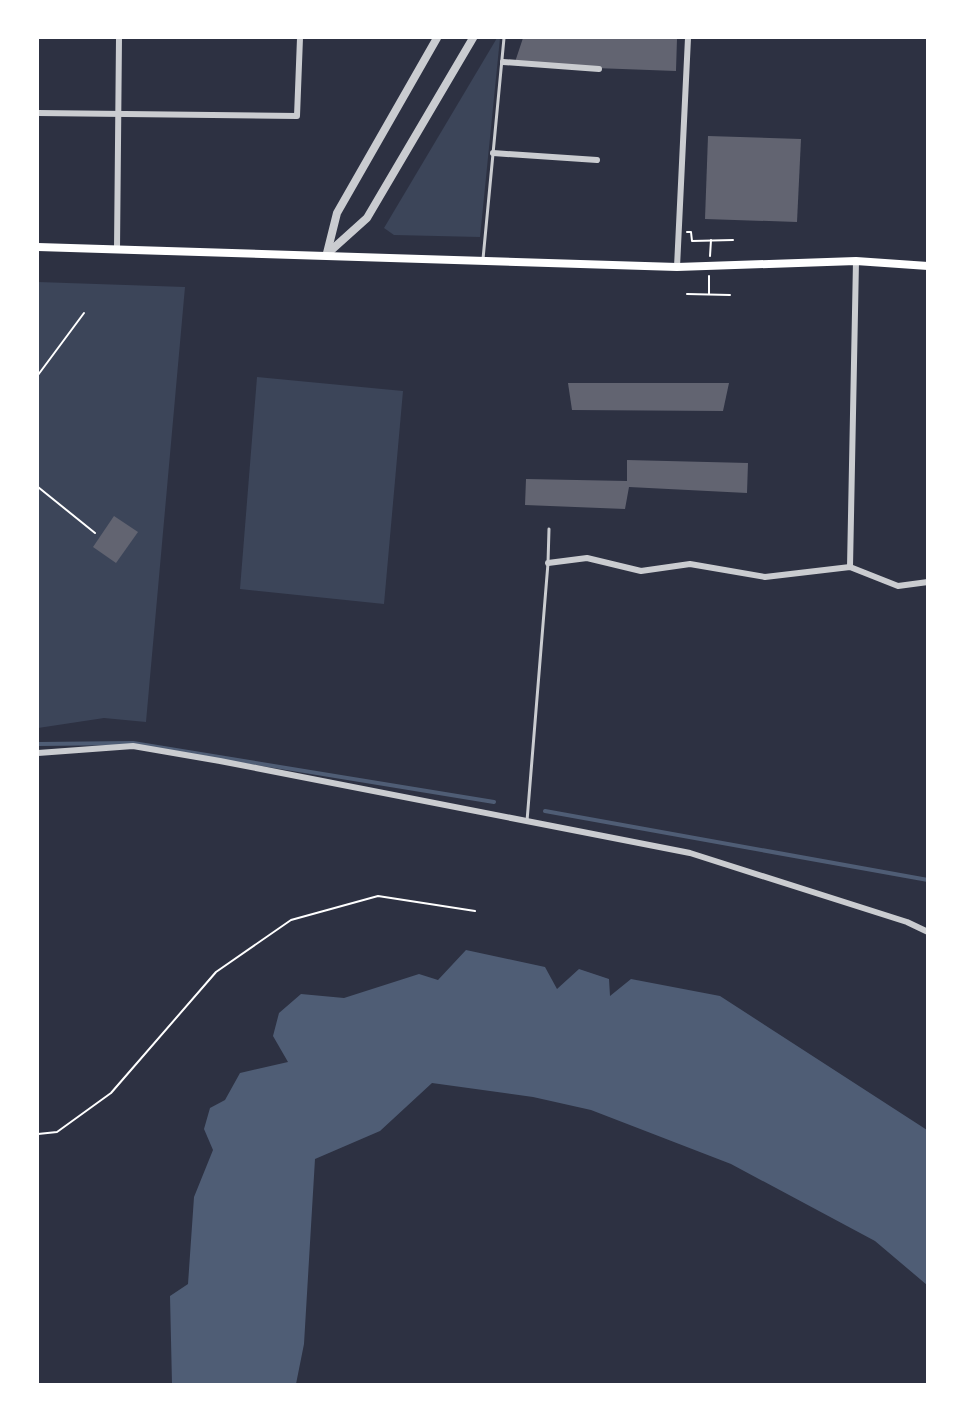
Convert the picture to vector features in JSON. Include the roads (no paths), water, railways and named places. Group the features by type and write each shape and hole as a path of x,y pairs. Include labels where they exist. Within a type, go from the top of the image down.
{"main road":[{"path":"38,247 327,254 677,267 856,261 927,266"}],"street":[{"path":"117,249 119,38"},
{"path":"38,113 297,116 300,38"},
{"path":"327,254 337,213 437,38"},
{"path":"327,254 367,218 473,38"},
{"path":"677,267 688,38"},
{"path":"503,62 599,69"},
{"path":"493,153 597,160"},
{"path":"850,567 856,261"},
{"path":"549,563 587,558 641,571 690,564 765,577 850,567 897,586 927,582"},
{"path":"38,753 133,746 690,853 907,921 927,932"}],"lane":[{"path":"482,261 504,38"},
{"path":"527,821 549,563 549,529"}],"waterway":[{"path":"38,744 133,743 494,802"},
{"path":"545,811 928,880"}]}
